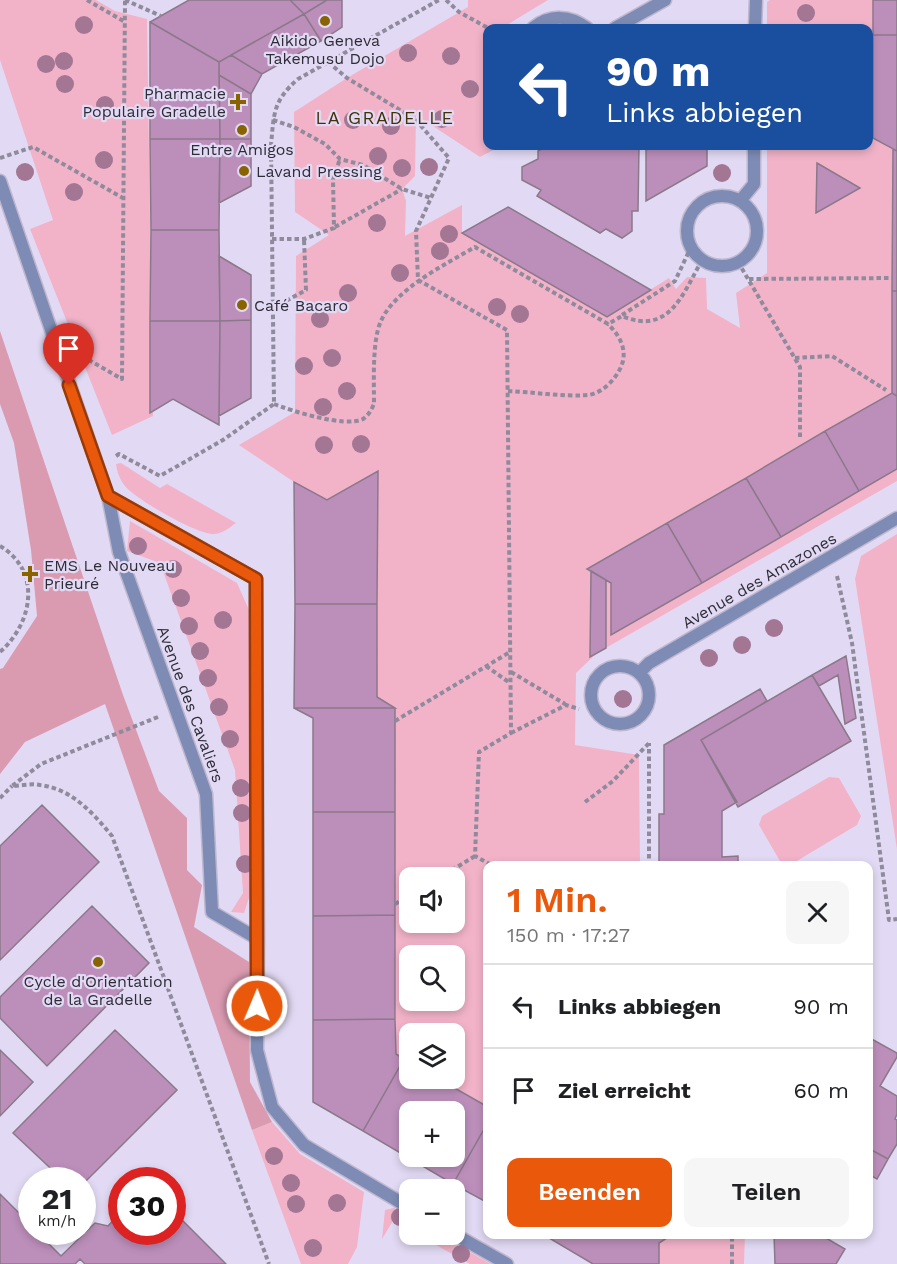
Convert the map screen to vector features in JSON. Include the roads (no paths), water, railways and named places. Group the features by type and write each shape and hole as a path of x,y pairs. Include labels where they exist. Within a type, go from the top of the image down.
{"street":[{"path":"622,24 665,0"},
{"path":"755,24 756,0"},
{"path":"540,24 556,18 567,18 582,24"},
{"path":"740,201 754,184 754,150"},
{"name":"Avenue des Cavaliers","path":"0,182 108,496 119,552 206,794 212,912 258,939"},
{"path":"716,196 727,196 740,201 753,214 757,224 753,246 738,262 720,266 702,260 691,247 687,237 690,215 696,206 716,196"},
{"path":"108,496 256,579 257,1050 272,1107 304,1145 399,1201"},
{"name":"Avenue des Amazones","path":"639,672 649,663 897,518"},
{"path":"612,666 630,668 639,672 648,688 649,697 642,713 635,719 617,723 601,717 595,710 590,693 597,677 612,666"},
{"path":"465,1240 507,1264"}],"place":[{"name":"Aikido Geneva Takemusu Dojo","path":"325,21"},
{"name":"Pharmacie Populaire Gradelle","path":"238,102"},
{"name":"Entre Amigos","path":"242,130"},
{"name":"Lavand Pressing","path":"244,171"},
{"name":"Café Bacaro","path":"242,305"},
{"name":"EMS Le Nouveau Prieuré","path":"30,574"},
{"name":"Cycle d'Orientation de la Gradelle","path":"98,962"}],"district":[{"name":"LA GRADELLE","path":"385,118"}]}
